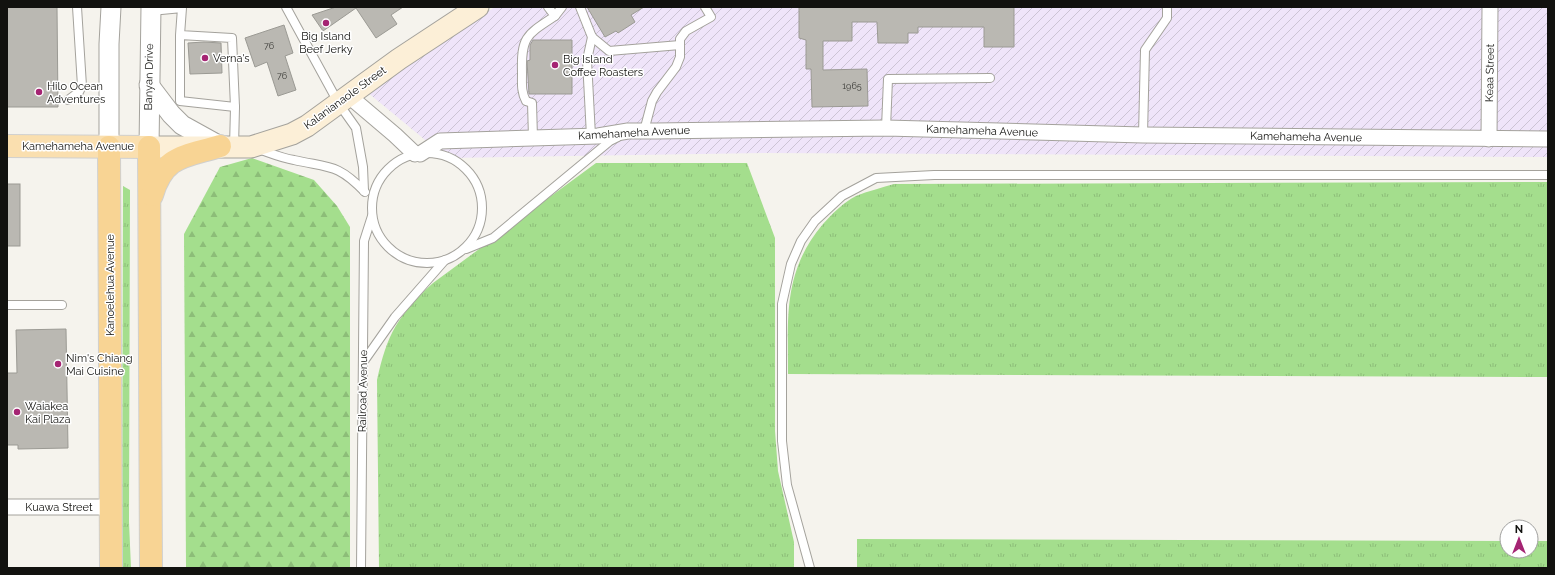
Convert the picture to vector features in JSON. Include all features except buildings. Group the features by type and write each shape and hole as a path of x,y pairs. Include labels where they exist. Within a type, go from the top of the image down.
{"highway":[{"name":"Kanoelehua Avenue","path":"109,147 111,568"},
{"path":"149,147 151,568"},
{"path":"149,204 157,182 168,164 178,159 235,147"}],"main road":[{"name":"Kalanianaole Street","path":"149,147 235,147 292,134 307,126 399,59 478,7"},
{"name":"Kamehameha Avenue","path":"7,146 149,147"}],"street":[{"path":"109,147 109,44 111,7"},
{"name":"Keaa Street","path":"1489,138 1490,7"},
{"name":"Banyan Drive","path":"149,147 151,9"},
{"path":"149,85 170,114 182,125 235,147"},
{"path":"344,100 395,135 417,154"},
{"name":"Kamehameha Avenue","path":"417,154 440,141 591,136 628,131 886,128 1143,135 1548,139"},
{"name":"Kuawa Street","path":"7,507 111,507"}],"lane":[{"path":"68,100 79,92 82,86 77,7"},
{"path":"286,7 344,100 356,128 363,167 364,191"},
{"path":"548,7 555,16"},
{"path":"533,138 532,103 526,101 522,94 521,55 523,43 531,32 555,16 562,7"},
{"path":"580,7 592,37 609,51 680,45"},
{"path":"644,131 652,101 676,67 680,57 680,39 686,31 711,17 705,7"},
{"path":"1143,135 1145,50 1166,18 1167,7"},
{"path":"151,9 182,8 180,35 180,101 235,107"},
{"path":"180,35 232,38 235,147 293,160 326,165 350,178 372,201"},
{"path":"591,136 587,60 592,37"},
{"path":"886,128 888,79 990,78"},
{"path":"463,250 474,238 481,222 482,206 479,189 471,175 459,163 444,156 430,153 417,154 401,160 389,168 379,180 372,201 372,216 379,236 388,248 400,257 416,262 433,263 445,260 463,250 493,238 610,141 628,131"},
{"path":"810,568 787,485 782,441 782,304 791,264 801,241 815,221 842,196 876,178 934,175 1548,175"},
{"name":"Railroad Avenue","path":"361,568 364,241 372,216"},
{"path":"364,361 395,317 445,260"},
{"path":"7,305 62,305"}],"shaded area":[{"path":"495,7 1548,7 1548,157 764,153 447,158 367,92"}],"green space":[{"path":"252,158 314,180 337,206 350,227 350,568 186,568 184,234 220,167"},
{"path":"596,163 747,163 775,238 775,431 778,471 794,542 794,568 379,568 377,380 385,350 396,326 411,305 433,283"},
{"path":"1548,182 1548,377 788,374 790,295 794,277 810,242 823,224 838,208 856,196 894,184"},
{"path":"123,186 130,190 129,522 131,568 122,568"},
{"path":"857,539 1499,541 1499,559 1539,559 1539,541 1548,541 1548,568 857,568"}],"place":[{"name":"Big Island Beef Jerky","path":"326,23"},
{"name":"Verna's","path":"205,58"},
{"name":"Big Island Coffee Roasters","path":"555,65"},
{"name":"Hilo Ocean Adventures","path":"39,92"},
{"name":"Nim's Chiang Mai Cuisine","path":"58,364"},
{"name":"Waiakea Kai Plaza","path":"17,412"}]}
